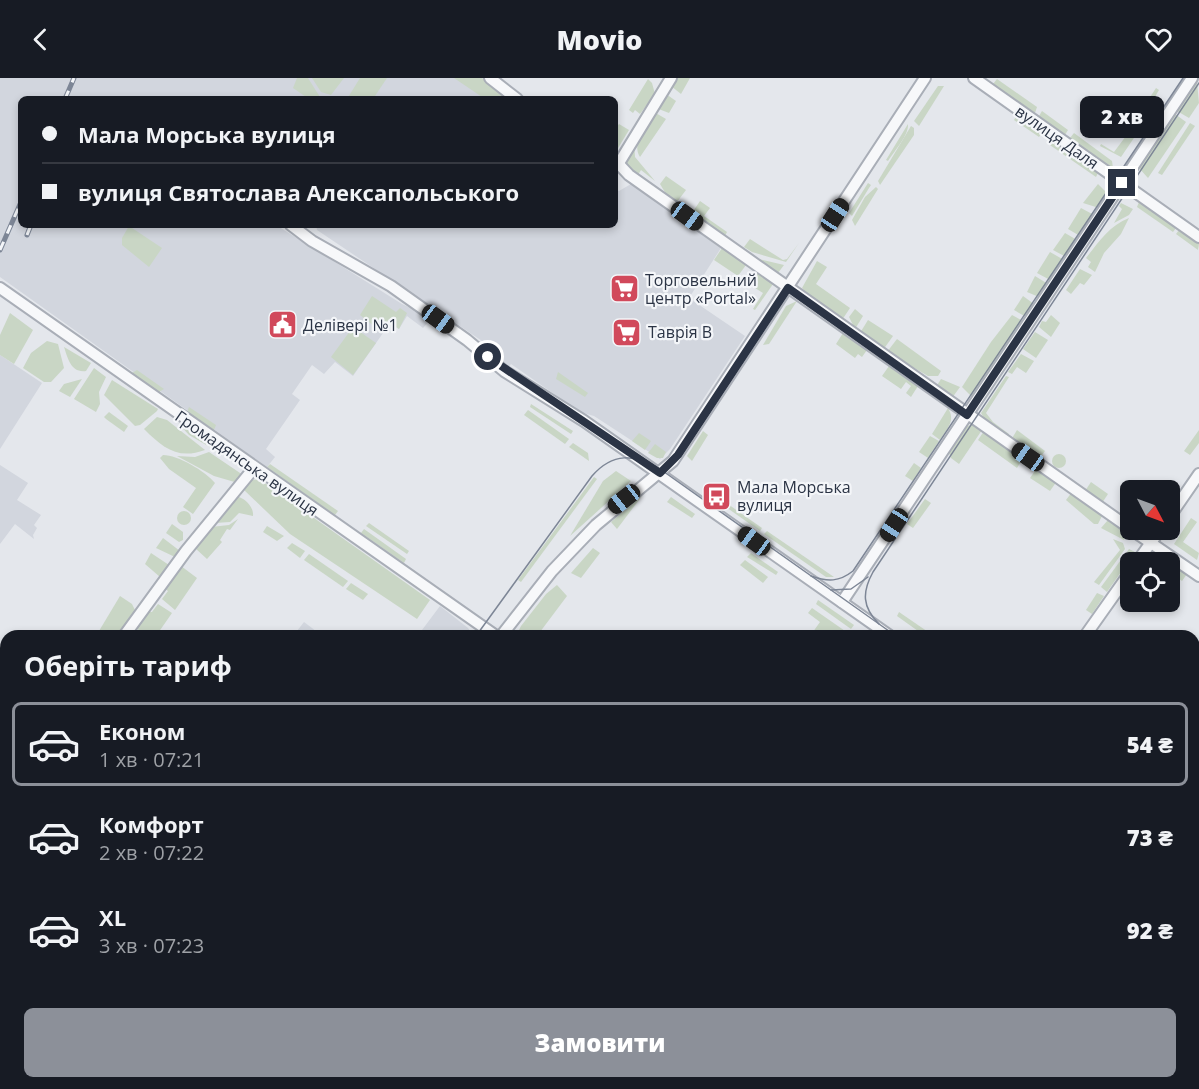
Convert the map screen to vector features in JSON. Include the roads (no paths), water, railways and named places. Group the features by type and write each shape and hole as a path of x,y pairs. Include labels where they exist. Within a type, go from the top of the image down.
{"street":[{"path":"490,78 514,96"},
{"path":"618,160 671,78"},
{"path":"506,630 552,571 584,537 614,507 660,473 678,455 925,78"},
{"name":"вулиця Даля","path":"974,78 1199,237"},
{"path":"842,602 1192,78"},
{"path":"618,163 634,179 1120,521"},
{"path":"295,228 312,241 391,286 468,340 504,370 660,473 882,630"},
{"name":"Громадянська вулиця","path":"0,288 487,630"},
{"path":"128,630 186,551 254,468"},
{"path":"1180,502 1199,474"},
{"path":"1147,540 1199,576"},
{"path":"1144,552 1153,540"},
{"path":"1089,630 1120,587"}],"tram line":[{"path":"811,576 833,580 853,571 1183,78"},
{"path":"879,624 869,612 866,599 867,586 873,572 1199,83"},
{"path":"480,630 592,476 608,463 624,458 641,460 660,469 888,630"},
{"path":"831,590 851,589 868,577"}],"railway":[{"path":"66,96 74,78"},
{"path":"0,250 18,209"},
{"path":"27,235 30,228"}],"place":[{"name":"Торговельний центр «Portal»","path":"624,289"},
{"name":"Делівері №1","path":"282,325"},
{"name":"Таврія В","path":"627,332"},
{"name":"Мала Морська вулиця","path":"716,496"}]}
